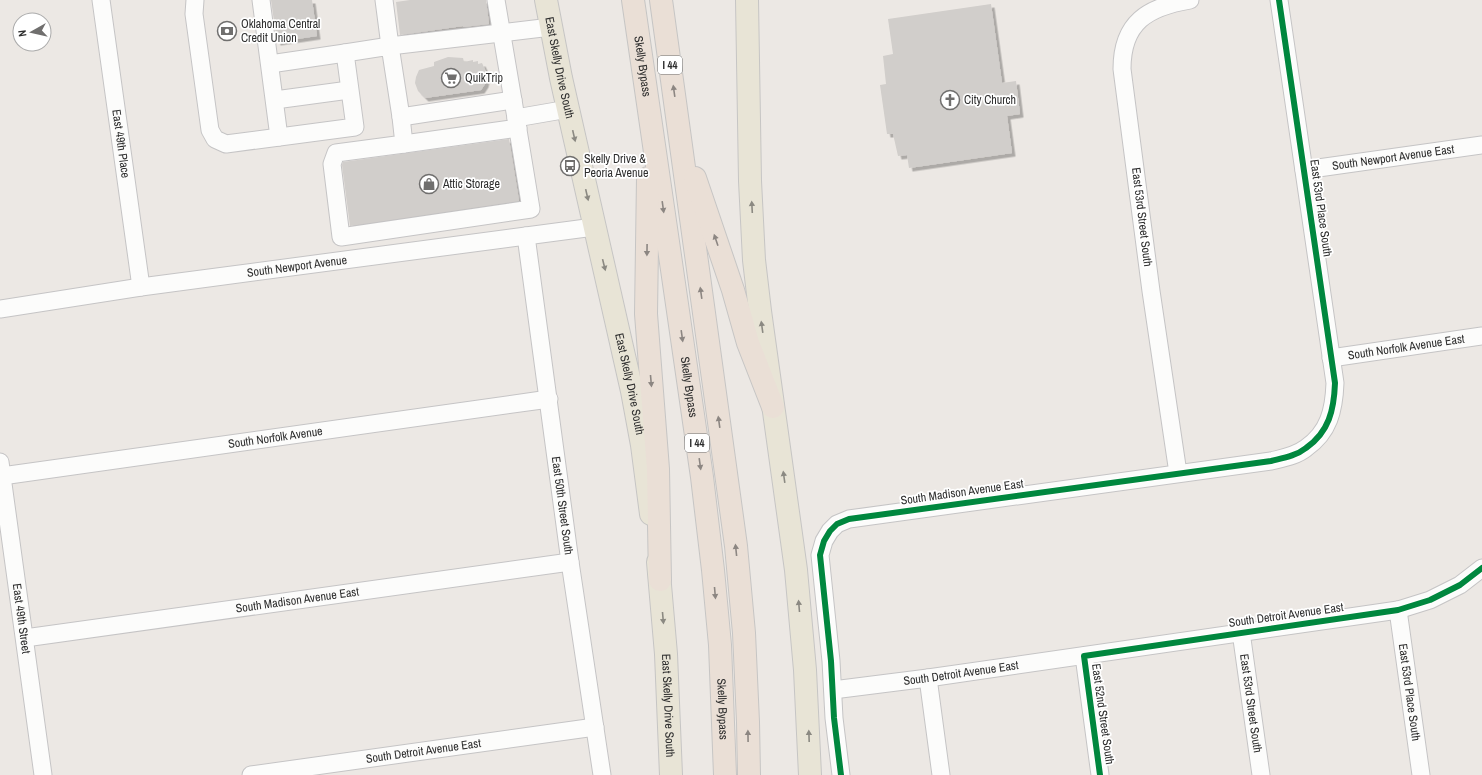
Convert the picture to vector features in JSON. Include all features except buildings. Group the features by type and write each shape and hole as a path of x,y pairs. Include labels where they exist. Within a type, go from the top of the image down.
{"highway":[{"name":"Skelly Bypass","path":"633,0 702,477 720,645 725,775"},
{"name":"Skelly Bypass","path":"661,0 736,546 744,633 749,775"},
{"path":"649,113 646,314 658,469 660,580"},
{"path":"679,130 733,290 748,343 773,407"}],"main road":[{"path":"747,0 750,181 754,260 796,570 805,670 810,775"},
{"name":"East Skelly Drive South","path":"549,9 568,109 632,391 642,445 660,580 666,654 671,775"}],"street":[{"name":"East 49th Place","path":"101,0 141,287"},
{"path":"195,0 194,14 210,130 214,139 226,144 355,127 345,53"},
{"path":"261,0 279,137"},
{"path":"384,0 404,144"},
{"path":"496,0 502,32 513,100 517,123 531,209 342,237 332,164 336,153 404,144 517,123 568,109"},
{"name":"East 53rd Street South","path":"1178,473 1151,292 1122,69 1122,56 1126,41 1132,29 1139,20 1159,7 1190,0"},
{"name":"East 53rd Place South","path":"1279,0 1335,383 1335,394 1330,419"},
{"path":"270,64 390,46 502,32 549,9"},
{"path":"274,100 349,90"},
{"path":"401,117 513,100"},
{"name":"South Newport Avenue East","path":"1304,170 1482,146"},
{"name":"South Newport Avenue","path":"0,309 141,287 594,227"},
{"name":"East 50th Street South","path":"526,236 570,562 602,775"},
{"name":"South Norfolk Avenue East","path":"1331,358 1482,336"},
{"name":"South Norfolk Avenue","path":"1,469 549,399"},
{"name":"South Madison Avenue East","path":"841,775 834,718 833,690 820,555 824,541 837,524 849,519 1271,461 1306,449 1320,434 1330,419"},
{"name":"East 49th Street","path":"1,469 43,775"},
{"name":"South Madison Avenue East","path":"25,638 570,562"},
{"name":"South Detroit Avenue East","path":"833,690 1084,656 1398,610 1430,600 1460,585 1482,568"},
{"name":"East 53rd Place South","path":"1398,610 1421,775"},
{"name":"East 53rd Street South","path":"1241,632 1261,775"},
{"name":"East 52nd Street South","path":"1084,656 1100,775"},
{"path":"928,678 941,775"},
{"name":"South Detroit Avenue East","path":"251,775 595,727"}],"cycle path":[{"path":"841,775 834,718 831,661 820,555 824,541 830,531 837,524 849,519 1271,461 1302,451 1314,442 1325,428 1329,420 1335,383 1279,0"},
{"path":"1100,775 1084,656 1398,610 1430,600 1460,585 1482,568"}],"place":[{"name":"Oklahoma Central Credit Union","path":"227,31"},
{"name":"QuikTrip","path":"451,78"},
{"name":"City Church","path":"950,100"},
{"name":"Skelly Drive & Peoria Avenue","path":"570,166"},
{"name":"Attic Storage","path":"429,184"}]}
